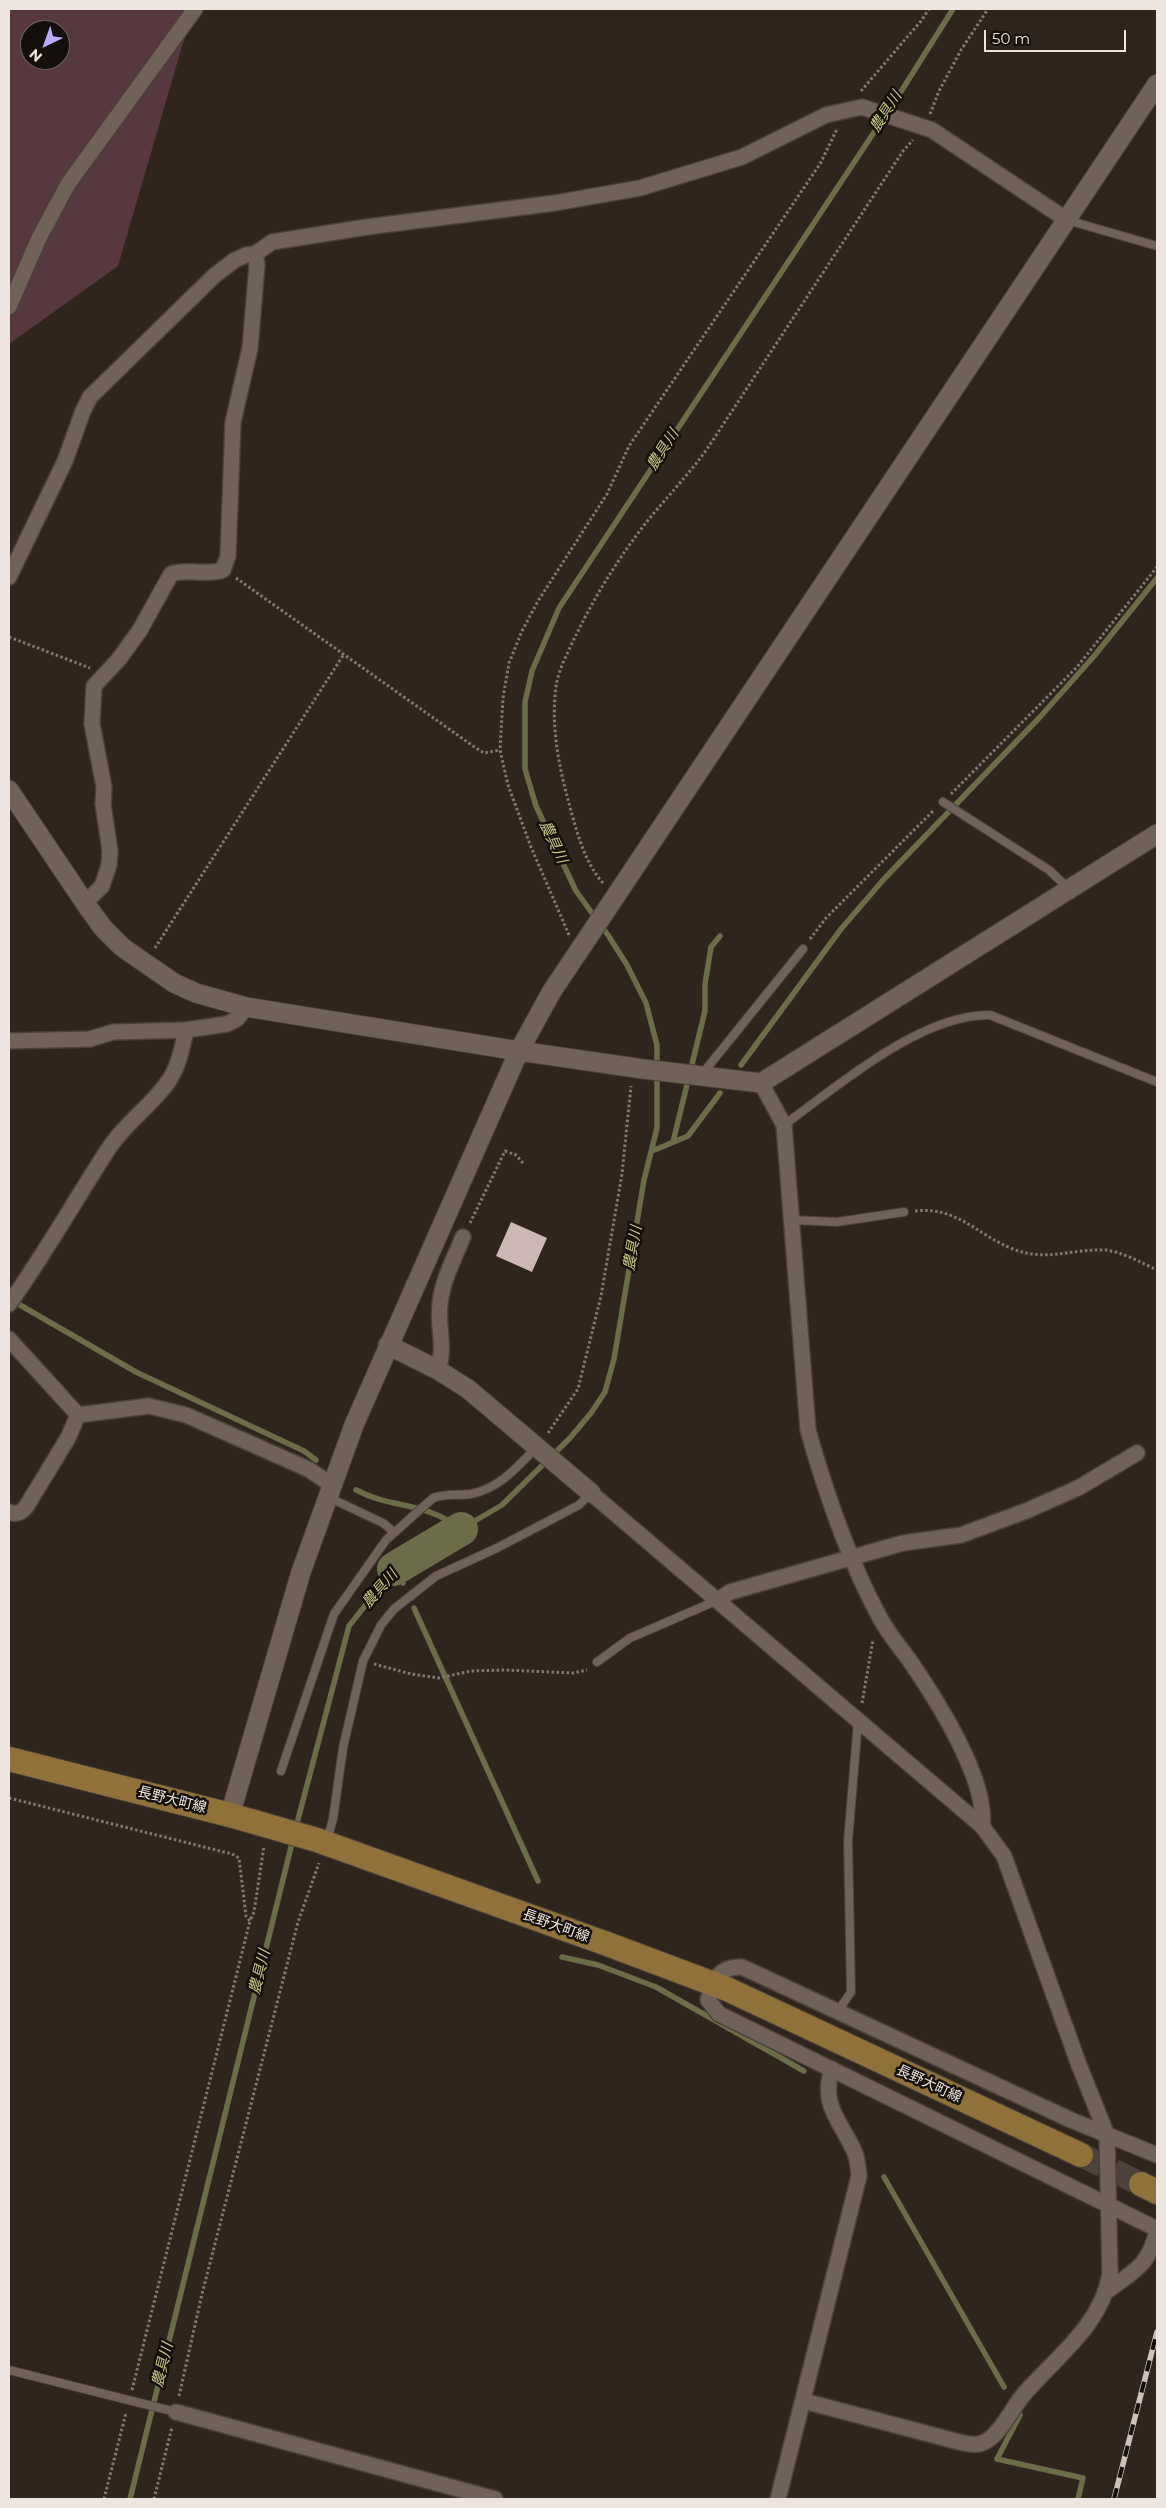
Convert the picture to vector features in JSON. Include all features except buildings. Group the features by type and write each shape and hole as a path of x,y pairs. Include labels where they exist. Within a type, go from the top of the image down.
{"main road":[{"name":"長野大町線","path":"9,1759 230,1814 322,1842 727,1989 1081,2155"}],"street":[{"path":"9,308 39,238 68,184 195,9"},
{"path":"230,1814 301,1572 354,1426 388,1345 519,1051 552,991 1157,84"},
{"path":"9,577 65,461 90,397 214,275 235,260 246,255 255,254 272,242 367,227 517,208 640,188 742,157 826,115 843,110 862,108 920,126 1067,220"},
{"path":"85,904 102,886 109,866 110,850 103,804 104,787 92,724 94,686 140,630 170,574 179,571 207,574 223,570 228,556 233,422 250,348 255,254"},
{"path":"9,790 85,904 122,947 174,984 196,993 246,1007 519,1051 638,1069 762,1083 1157,834"},
{"path":"9,1041 90,1039 113,1032 130,1030 186,1030 227,1024 237,1019 246,1007"},
{"path":"9,1304 43,1257 110,1146 129,1123 166,1086 176,1066 186,1030"},
{"path":"762,1083 784,1125 808,1430 828,1498 880,1619 933,1694 965,1757 984,1813 982,1826"},
{"path":"438,1370 443,1356 438,1323 442,1289 463,1237"},
{"path":"9,1339 78,1415"},
{"path":"388,1345 438,1370 483,1400 982,1826 1004,1856 1079,2066 1107,2135 1110,2205 1110,2274 1107,2291 1098,2312 1023,2395 989,2439 977,2446 804,2401"},
{"path":"78,1415 149,1406 186,1415 308,1469 330,1491"},
{"path":"9,1512 14,1514 22,1512 26,1507 68,1438 78,1415"},
{"path":"718,1600 730,1592 903,1544 960,1535 1026,1511 1078,1488 1137,1453"},
{"path":"1107,2291 1145,2264 1152,2249 1157,2230 1110,2205 719,2014 708,2000 712,1984 721,1972 731,1967 742,1968 1071,2120 1157,2156"},
{"path":"778,2499 859,2176 856,2155 838,2124 827,2094 827,2084 832,2069"},
{"path":"170,2411 496,2499"}],"lane":[{"path":"1067,220 1157,246"},
{"path":"943,802 1049,870 1069,890"},
{"path":"700,1076 803,949"},
{"path":"784,1125 891,1047 973,1015 990,1015 1157,1082"},
{"path":"792,1220 837,1222 904,1212"},
{"path":"281,1772 334,1614 359,1575 394,1532 433,1498 441,1495 470,1494 501,1483 541,1450"},
{"path":"322,1842 333,1819 342,1748 363,1661 381,1625 414,1592 436,1576 497,1548 579,1505 587,1489"},
{"path":"330,1491 383,1523 394,1532"},
{"path":"597,1662 630,1638 718,1600"},
{"path":"838,2011 851,1992 848,1840 858,1721"},
{"path":"9,2370 170,2411"}],"path":[{"path":"584,944 566,931 531,847 508,785 500,750 503,698 509,663 538,601 608,494 629,446 820,164 835,134 843,110 874,79 929,9"},
{"path":"612,901 593,872 574,820 561,773 555,726 556,686 569,649 594,599 649,520 687,477 707,449 920,126 961,50 988,9"},
{"path":"803,949 826,918 1078,667 1157,567"},
{"path":"223,570 473,746 484,753 500,750"},
{"path":"9,637 105,674"},
{"path":"145,963 344,654"},
{"path":"541,1450 578,1389 601,1296 638,1069"},
{"path":"463,1237 505,1151 516,1155 522,1163"},
{"path":"904,1212 943,1211 1012,1248 1034,1255 1056,1256 1105,1250 1157,1270"},
{"path":"858,1721 875,1630 880,1619"},
{"path":"363,1661 411,1674 439,1678 471,1671 582,1672 597,1662"},
{"path":"9,1798 232,1854 239,1858 246,1916 250,1921"},
{"path":"104,2499 274,1828"},
{"path":"154,2499 170,2411 298,1922 322,1842"}],"shaded area":[{"path":"9,9 198,9 183,43 118,266 9,344"}],"waterway":[{"name":"農具川","path":"356,1490 369,1496 421,1509 448,1520 461,1529 502,1505 570,1438 591,1413 605,1392 614,1359 644,1180 657,1128 657,1045 646,1003 627,965 576,891 536,806 525,769 525,702 532,671 559,608 902,90 953,9"},
{"path":"741,1065 841,929 884,879 1040,717 1095,655 1157,578"},
{"path":"673,1142 705,1011 705,984 711,947 720,936"},
{"path":"652,1151 688,1136 720,1093"},
{"path":"20,1305 136,1372 304,1451 316,1460"},
{"name":"農具川","path":"394,1569 461,1529"},
{"name":"農具川","path":"296,1827 349,1626 394,1569 403,1583"},
{"path":"414,1608 538,1881"},
{"name":"農具川","path":"130,2499 293,1839"},
{"path":"562,1957 598,1965 656,1987 804,2071"},
{"path":"884,2177 1004,2387"},
{"path":"1020,2415 997,2459 1083,2478 1078,2499"}],"tunnel":[{"path":"1081,2155 1141,2184"}],"railway":[{"path":"1114,2499 1157,2332"}]}
